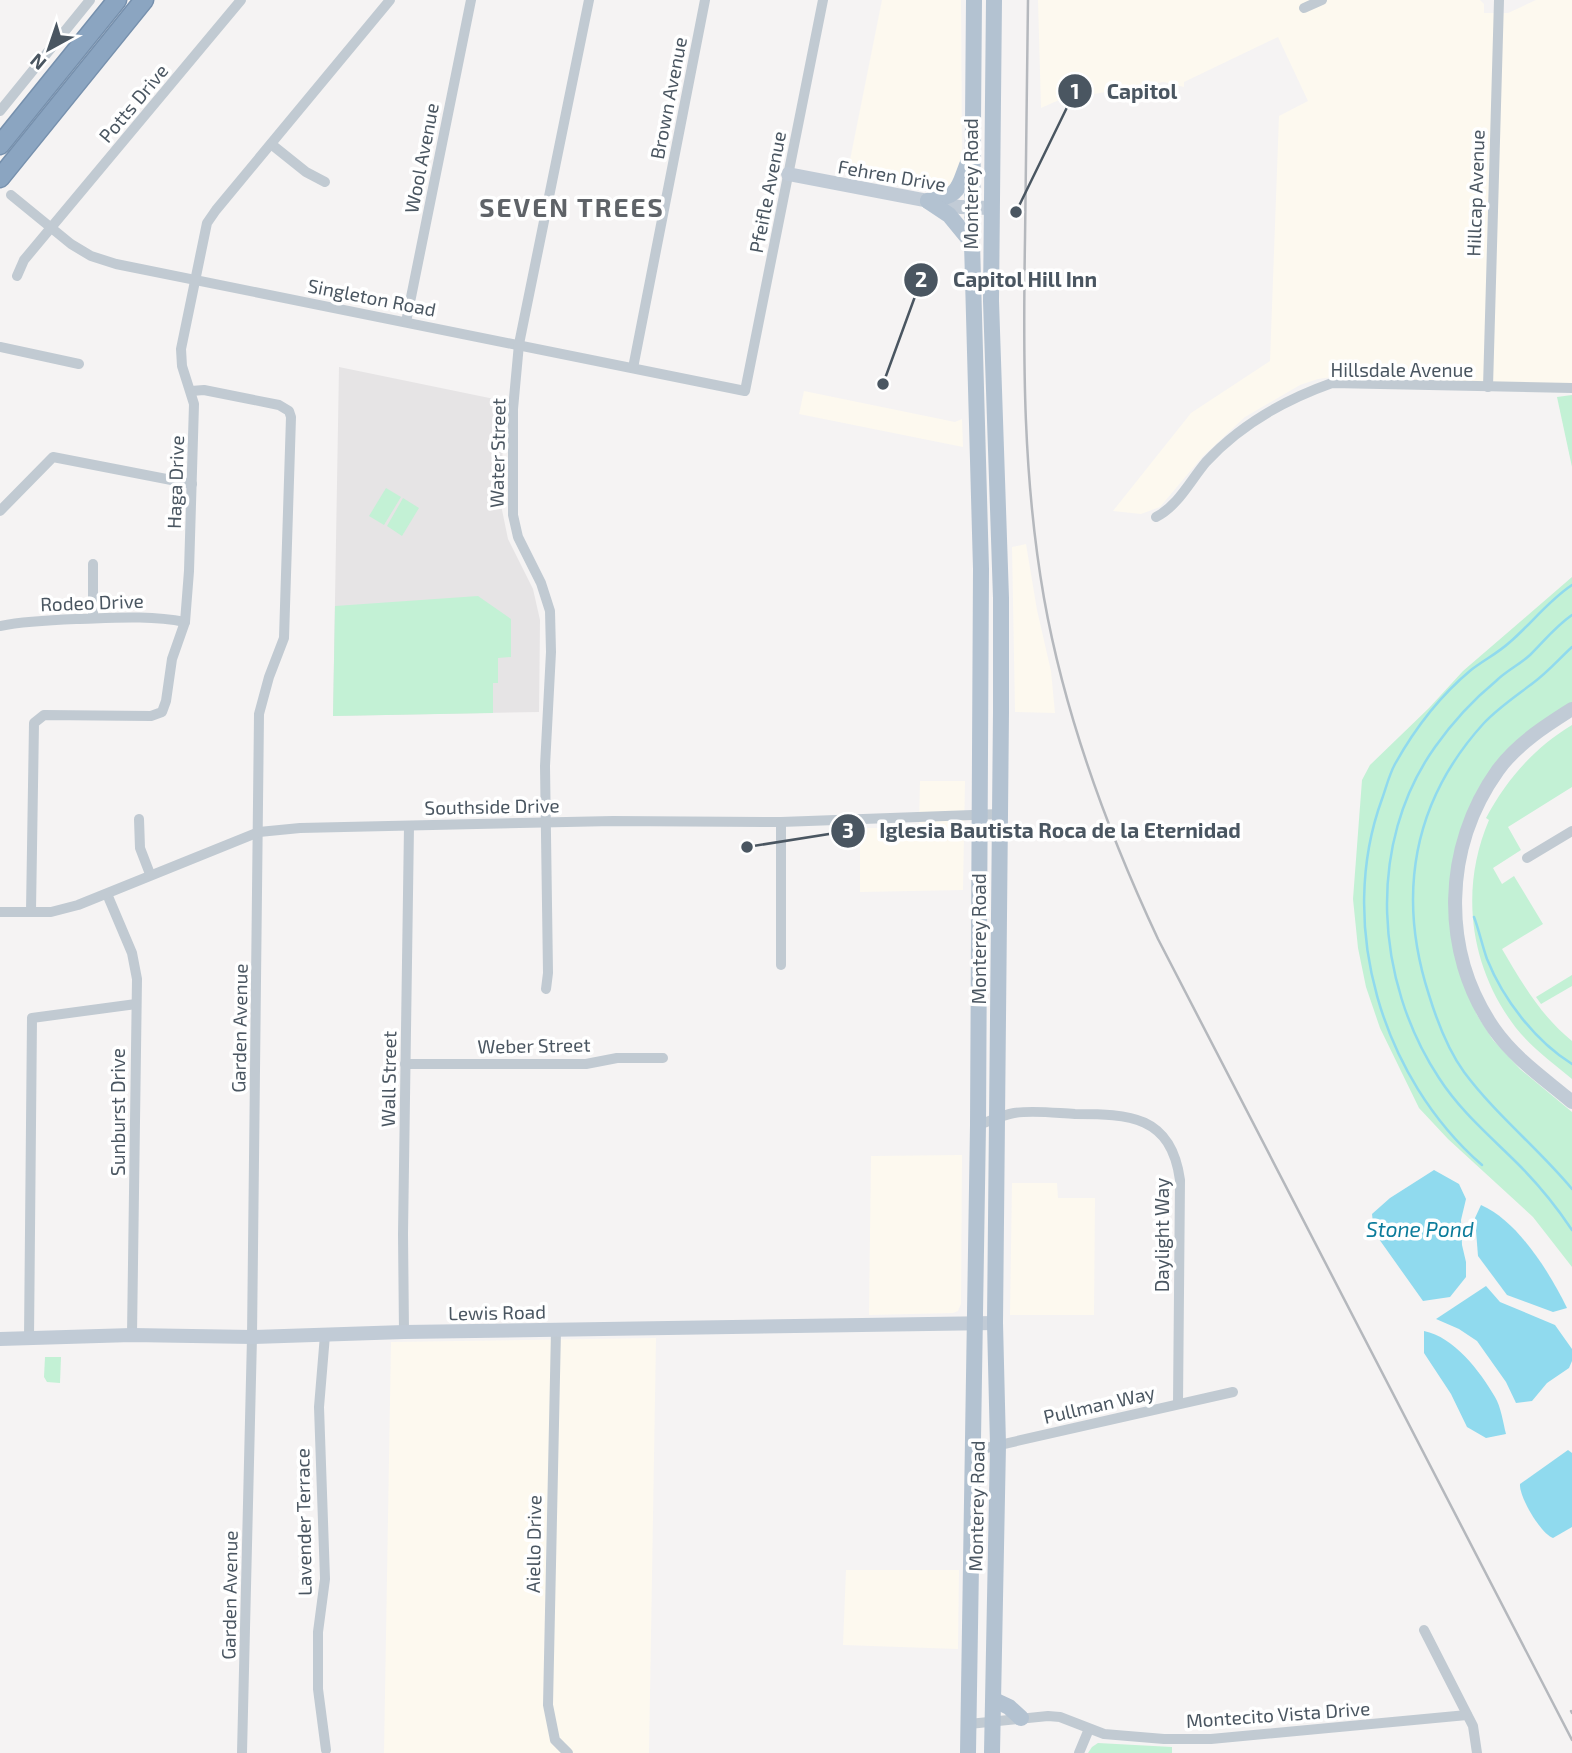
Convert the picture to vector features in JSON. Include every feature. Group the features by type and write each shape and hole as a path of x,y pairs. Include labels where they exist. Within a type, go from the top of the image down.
{"highway":[{"path":"0,145 117,0"},
{"path":"0,178 144,0"}],"main road":[{"name":"Monterey Road","path":"968,1753 978,1125 980,534 972,243 974,0"},
{"name":"Monterey Road","path":"992,1753 998,1444 995,1323 1001,612 990,208 993,0"},
{"path":"928,201 950,196 956,191 972,151"},
{"path":"928,201 949,215 972,243"},
{"path":"980,534 998,533"},
{"path":"993,1700 1009,1707 1021,1718"}],"street":[{"path":"0,111 90,0"},
{"name":"Potts Drive","path":"17,276 24,260 240,0"},
{"name":"Haga Drive","path":"31,911 34,723 44,715 152,716 162,712 166,701 172,659 185,622 192,484 194,425 191,391 182,366 181,349 207,223 390,0"},
{"name":"Wool Avenue","path":"407,322 471,0"},
{"name":"Water Street","path":"546,989 548,823 545,766 551,652 550,611 541,583 518,537 512,506 513,409 519,344 589,0"},
{"name":"Brown Avenue","path":"633,368 705,0"},
{"name":"Pfeifle Avenue","path":"745,391 823,0"},
{"path":"1304,8 1322,0"},
{"name":"Hillcap Avenue","path":"1488,387 1499,0"},
{"path":"271,144 306,172 325,181"},
{"name":"Fehren Drive","path":"788,174 928,201 990,208"},
{"name":"Singleton Road","path":"11,195 71,244 91,256 116,264 745,391"},
{"path":"0,347 79,364"},
{"name":"Hillsdale Avenue","path":"1156,517 1168,511 1207,461 1259,415 1295,396 1332,383 1572,388"},
{"name":"Garden Avenue","path":"191,391 204,390 279,405 289,411 291,417 285,638 269,677 259,714 252,1337 242,1753"},
{"path":"0,511 53,457 192,484"},
{"path":"93,564 93,618"},
{"name":"Rodeo Drive","path":"0,626 20,622 93,618 156,617 185,622"},
{"path":"1572,709 1522,744 1499,770 1483,796 1473,813 1459,856 1454,906 1456,936 1465,973 1484,1013 1503,1041 1524,1063 1572,1101"},
{"path":"1572,719 1529,750 1491,798 1478,823 1469,851 1462,902 1469,958 1501,1027 1522,1051 1572,1092"},
{"name":"Southside Drive","path":"0,912 51,912 78,905 259,832 300,828 781,822 1000,814"},
{"path":"139,819 140,848 150,874"},
{"path":"781,822 781,965"},
{"name":"Wall Street","path":"404,1332 409,826"},
{"path":"1527,858 1571,834"},
{"name":"Sunburst Drive","path":"107,894 132,953 137,979 132,1335"},
{"path":"29,1338 32,1018 136,1004"},
{"name":"Weber Street","path":"405,1064 586,1064 617,1058 663,1058"},
{"name":"Daylight Way","path":"978,1125 1014,1113 1131,1116 1154,1128 1171,1147 1178,1163 1180,1180 1178,1404"},
{"name":"Lewis Road","path":"0,1339 995,1323"},
{"name":"Aiello Drive","path":"556,1330 548,1705 555,1740 568,1753"},
{"name":"Lavender Terrace","path":"326,1335 319,1408 325,1579 318,1632 318,1698 326,1750"},
{"name":"Pullman Way","path":"973,1451 1233,1392"},
{"path":"1424,1630 1476,1735 1477,1753"},
{"name":"Montecito Vista Drive","path":"969,1724 1054,1716 1104,1734 1164,1739 1211,1739 1467,1715"},
{"path":"1079,1753 1089,1729"}],"shaded area":[{"path":"882,0 961,0 962,152 957,181 941,194 847,175"},
{"path":"1038,0 1480,0 1484,4 1484,13 1508,13 1536,0 1572,0 1572,383 1552,385 1332,377 1318,379 1300,385 1245,417 1203,456 1160,507 1141,514 1113,511 1191,413 1270,361 1279,116 1308,101 1278,37 1184,82 1184,87 1164,82 1059,100 1041,108"},
{"path":"339,367 504,401 501,505 508,539 533,589 540,620 539,712 333,716"},
{"path":"804,391 955,422 962,419 963,447 799,414"},
{"path":"1026,544 1051,671 1055,713 1015,712 1012,547"},
{"path":"920,781 965,781 963,890 860,892 860,828 919,828"},
{"path":"962,1155 961,1304 958,1311 869,1315 871,1156"},
{"path":"1012,1183 1057,1183 1058,1198 1095,1198 1094,1315 1010,1315"},
{"path":"656,1338 649,1753 384,1753 391,1342"},
{"path":"846,1570 959,1570 958,1649 843,1645"}],"green space":[{"path":"1572,395 1572,467 1557,397"},
{"path":"386,488 401,497 384,525 369,516"},
{"path":"403,498 419,508 402,536 387,526"},
{"path":"1572,577 1572,705 1533,730 1460,835 1461,974 1477,1015 1493,1040 1520,1069 1572,1112 1572,1267 1533,1217 1448,1139 1419,1108 1380,1028 1366,987 1358,948 1353,899 1362,780 1370,765 1463,671"},
{"path":"478,596 511,619 511,657 498,658 498,683 493,683 493,713 333,716 335,606"},
{"path":"1572,725 1572,787 1508,827 1521,850 1493,868 1502,884 1514,876 1543,924 1502,949 1542,1010 1572,1041 1572,1079 1529,1042 1500,1005 1479,954 1472,901 1474,874 1489,820 1486,818 1503,790 1534,754"},
{"path":"1572,975 1572,986 1541,1004 1536,997"},
{"path":"45,1357 61,1357 60,1383 47,1382 44,1377"},
{"path":"1098,1743 1172,1747 1172,1753 1088,1753"}],"water":[{"name":"Stone Pond","path":"1434,1170 1459,1184 1466,1199 1461,1220 1466,1277 1450,1297 1423,1301 1374,1232 1372,1214 1390,1198"},
{"path":"1481,1205 1508,1223 1532,1249 1567,1308 1553,1312 1507,1295 1478,1256 1475,1218"},
{"path":"1486,1286 1500,1302 1555,1325 1572,1349 1569,1368 1547,1383 1532,1401 1516,1403 1506,1382 1477,1341 1436,1319"},
{"path":"1424,1331 1446,1340 1474,1366 1497,1401 1506,1434 1486,1438 1467,1427 1451,1394 1424,1353"},
{"path":"1568,1450 1572,1453 1572,1527 1553,1538 1543,1530 1532,1514 1520,1484"}],"waterway":[{"path":"1482,1165 1447,1129 1418,1089 1394,1044 1377,997 1367,947 1364,897 1369,847 1393,768 1429,714 1449,690 1471,670 1505,646 1572,585"},
{"path":"1572,615 1530,655 1479,696 1435,747 1413,785 1398,826 1389,869 1387,912 1391,956 1402,999 1418,1040 1439,1078 1466,1113 1540,1187 1572,1230"},
{"path":"1572,647 1543,675 1489,718 1460,753 1441,785 1427,818 1413,886 1419,958 1443,1035 1464,1072 1572,1189"},
{"path":"1474,917 1487,959 1511,1004 1545,1044 1572,1064"}],"railway":[{"path":"1028,0 1024,330 1028,464 1044,598 1076,729 1105,815 1158,939 1572,1740"}],"place":[{"name":"Capitol","path":"1016,212"},
{"name":"Capitol Hill Inn","path":"883,384"},
{"name":"Iglesia Bautista Roca de la Eternidad","path":"747,847"}],"district":[{"name":"SEVEN TREES","path":"572,206"}]}
